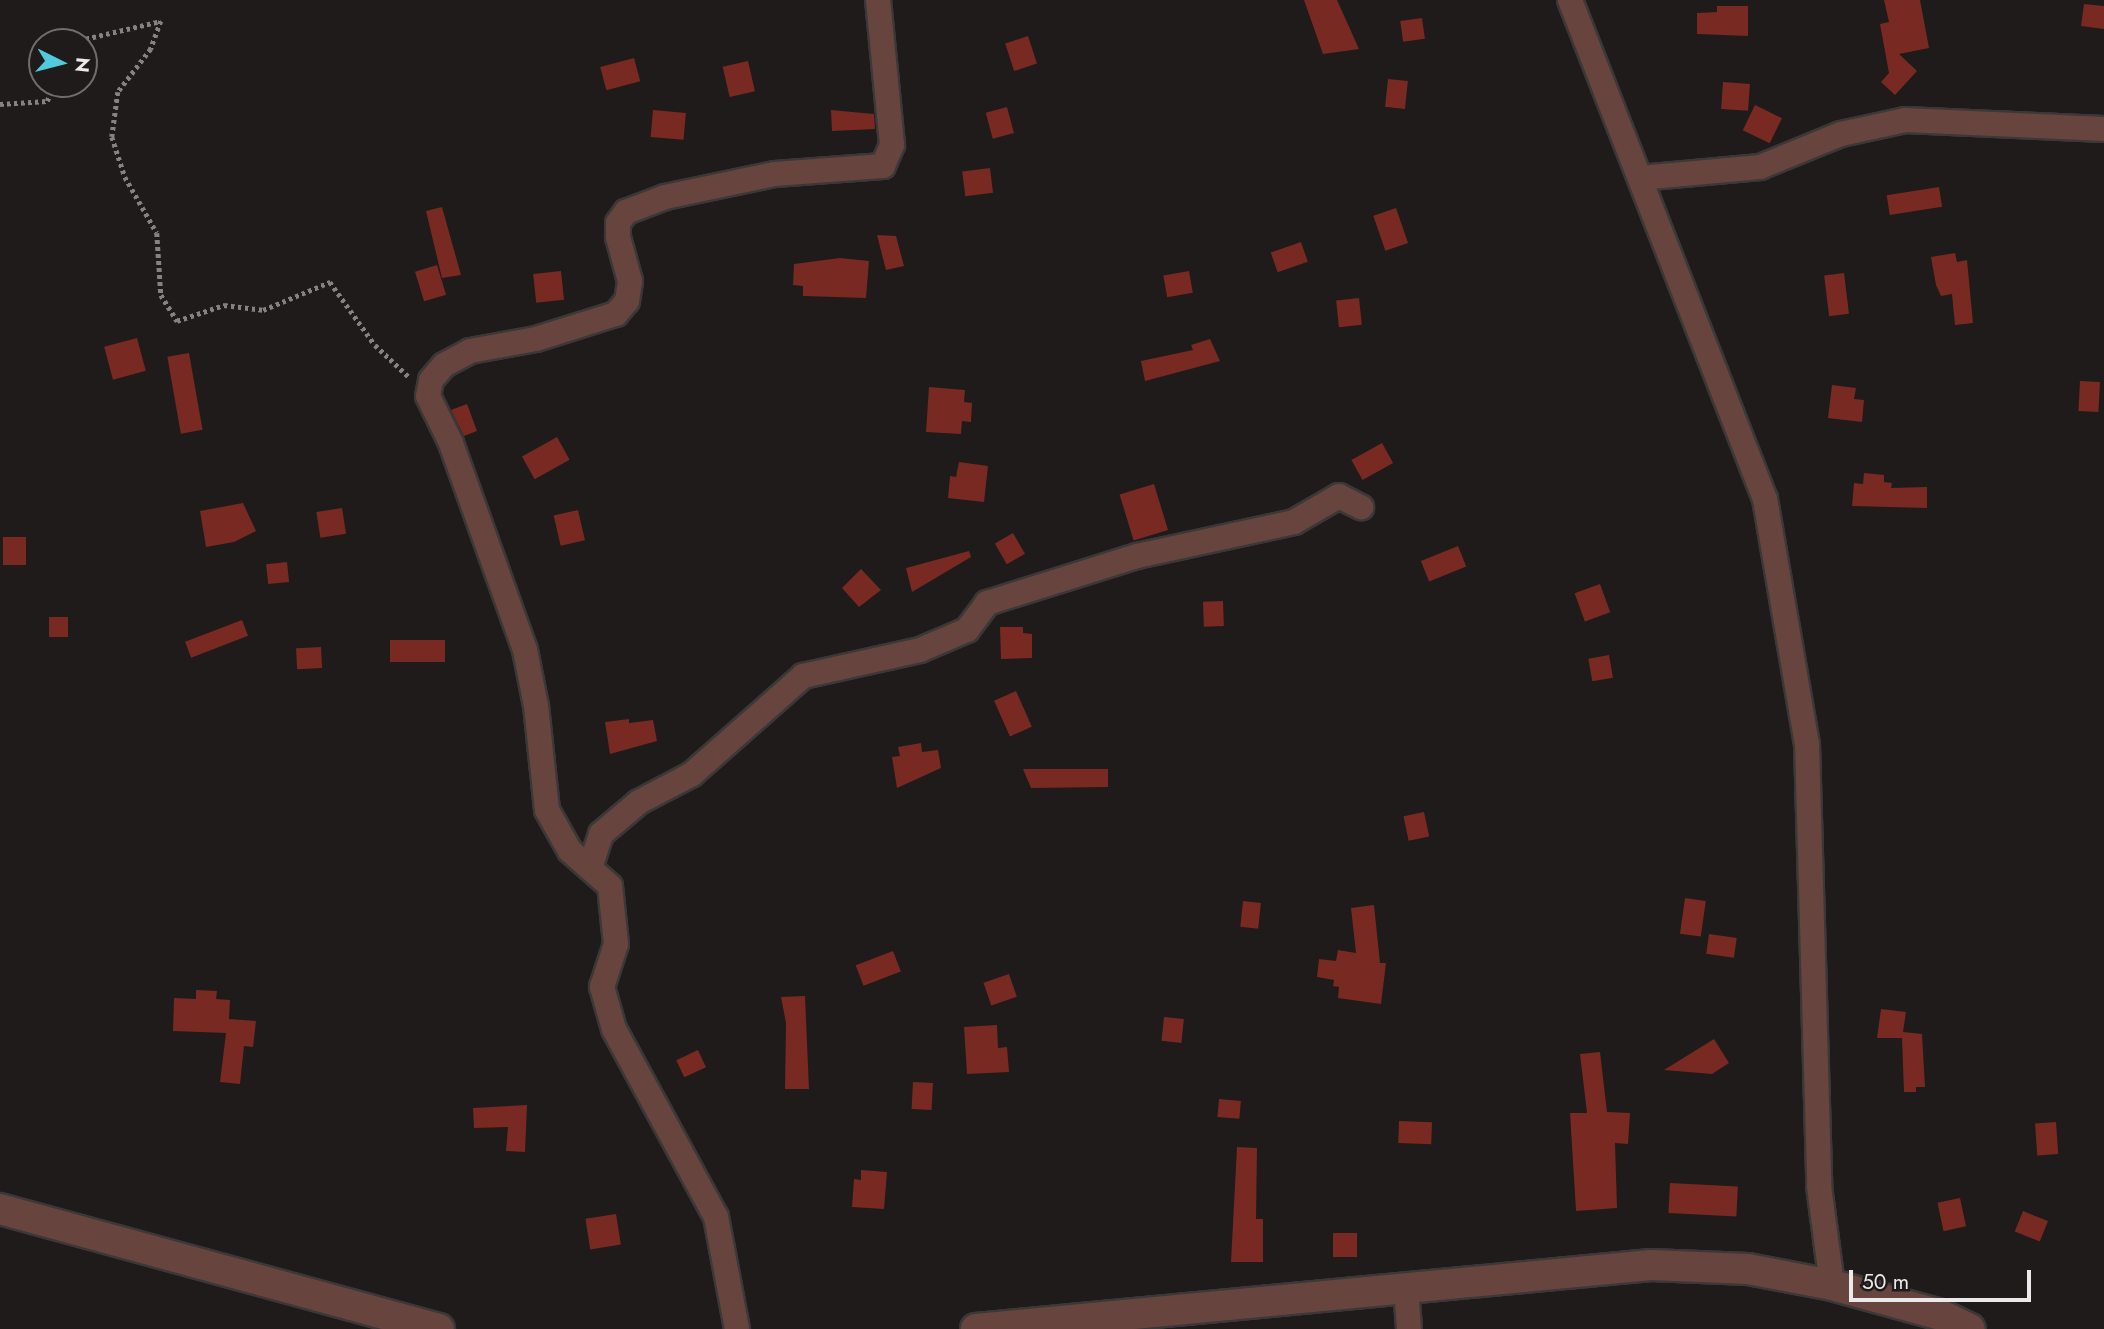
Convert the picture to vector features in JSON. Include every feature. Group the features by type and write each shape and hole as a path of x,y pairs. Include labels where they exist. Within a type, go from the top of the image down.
{"street":[{"path":"737,1329 716,1217 614,1029 602,987 616,944 610,886 570,851 547,810 536,706 525,650 451,443 428,396 430,380 470,351 536,339 616,314 627,301 630,281 618,237 618,223 626,212 664,197 775,174 883,166 892,145 878,0"},
{"path":"1570,0 1765,499 1807,744 1819,1186 1832,1285"},
{"path":"1640,178 1760,167 1841,134 1905,120 2104,130"},
{"path":"590,868 601,834 639,802 692,774 803,676 920,650 967,630 987,603 1137,556 1294,522 1339,496 1361,507"},
{"path":"0,1209 439,1329"},
{"path":"976,1329 1651,1265 1748,1269 1832,1285 1941,1315 1970,1329"},
{"path":"1406,1288 1409,1329"}],"path":[{"path":"98,36 161,21 151,48 118,92 112,137 125,177 157,233 161,295 177,321 224,305 263,310 330,282 374,345 428,396"},
{"path":"0,104 47,101 48,98"}],"building":[{"path":"1304,0 1337,0 1359,49 1323,54"},
{"path":"1884,0 1920,0 1929,48 1899,54 1917,71 1895,95 1881,82 1889,73 1880,24 1889,22"},
{"path":"2084,4 2104,6 2104,29 2081,26"},
{"path":"1717,6 1748,6 1748,36 1697,34 1697,13 1717,12"},
{"path":"1422,18 1425,39 1403,42 1400,21"},
{"path":"1028,36 1037,64 1014,71 1005,43"},
{"path":"634,58 640,81 606,90 600,67"},
{"path":"748,61 755,91 730,97 723,67"},
{"path":"1388,79 1408,81 1405,109 1385,107"},
{"path":"1723,82 1750,84 1748,111 1721,109"},
{"path":"1755,105 1782,118 1770,143 1743,130"},
{"path":"1007,107 1014,133 993,139 986,113"},
{"path":"653,110 686,113 684,140 651,137"},
{"path":"831,110 874,114 875,129 832,131"},
{"path":"990,168 993,193 965,196 962,171"},
{"path":"1939,187 1942,207 1890,215 1887,195"},
{"path":"442,207 461,275 442,278 426,211"},
{"path":"1396,208 1408,243 1385,251 1373,216"},
{"path":"877,235 896,236 904,266 886,270"},
{"path":"1301,242 1308,262 1278,272 1271,252"},
{"path":"1955,253 1957,262 1967,260 1973,323 1955,325 1952,294 1941,296 1936,285 1931,257"},
{"path":"840,258 869,261 866,298 803,296 803,286 793,285 794,264"},
{"path":"437,265 446,295 424,301 415,272"},
{"path":"561,271 564,300 536,303 533,274"},
{"path":"1189,271 1193,293 1167,297 1163,276"},
{"path":"1844,273 1849,314 1829,316 1824,275"},
{"path":"1359,298 1362,325 1339,327 1336,300"},
{"path":"137,338 146,371 113,380 104,347"},
{"path":"1210,339 1220,361 1145,381 1141,361 1193,350 1191,345"},
{"path":"189,353 203,430 181,434 167,357"},
{"path":"2080,381 2100,382 2098,412 2078,411"},
{"path":"1832,385 1856,388 1854,399 1864,400 1862,422 1828,418"},
{"path":"929,387 965,390 964,402 972,403 971,422 962,421 961,434 926,432"},
{"path":"467,404 477,431 464,436 451,410"},
{"path":"557,437 570,460 535,479 522,456"},
{"path":"1382,443 1393,463 1363,480 1351,460"},
{"path":"959,462 988,466 984,502 948,498 950,476 956,477"},
{"path":"1864,473 1884,475 1884,482 1892,483 1891,488 1927,487 1927,508 1852,506 1854,483 1863,484"},
{"path":"1154,484 1168,530 1134,540 1120,495"},
{"path":"243,503 256,531 234,542 206,547 200,511"},
{"path":"342,508 346,534 320,538 316,512"},
{"path":"578,510 585,540 561,546 554,516"},
{"path":"1013,533 1025,554 1007,564 995,544"},
{"path":"3,537 26,537 26,565 3,565"},
{"path":"1458,546 1466,566 1429,581 1421,561"},
{"path":"969,551 971,557 912,592 906,568"},
{"path":"287,562 289,582 268,584 266,564"},
{"path":"861,569 881,590 859,607 842,588"},
{"path":"1600,584 1610,612 1585,621 1575,593"},
{"path":"1223,601 1224,626 1204,627 1203,602"},
{"path":"49,617 68,617 68,637 49,637"},
{"path":"242,620 248,636 191,658 185,642"},
{"path":"1000,627 1023,627 1023,633 1032,634 1032,658 1001,659"},
{"path":"390,640 445,640 445,662 390,662"},
{"path":"321,647 322,668 297,669 296,648"},
{"path":"1609,655 1613,678 1592,681 1588,659"},
{"path":"1016,691 1032,727 1010,736 994,701"},
{"path":"629,719 629,723 653,720 657,741 610,754 605,722"},
{"path":"921,743 922,752 938,750 941,768 897,788 892,757 900,756 898,747"},
{"path":"1023,769 1108,769 1108,787 1031,788"},
{"path":"1424,812 1429,836 1409,841 1403,816"},
{"path":"1685,898 1706,901 1701,937 1680,934"},
{"path":"1243,901 1261,903 1258,929 1240,927"},
{"path":"1374,905 1380,963 1386,963 1381,1004 1338,998 1339,987 1333,986 1334,980 1317,977 1319,959 1336,961 1338,950 1356,953 1351,908"},
{"path":"1709,934 1737,938 1734,958 1706,954"},
{"path":"893,951 901,972 864,986 856,965"},
{"path":"1009,974 1017,997 991,1005 983,983"},
{"path":"196,990 217,991 216,999 230,1000 229,1019 256,1021 253,1047 244,1046 240,1084 220,1082 226,1033 173,1031 174,998 196,999"},
{"path":"805,996 809,1089 785,1089 786,1023 781,997"},
{"path":"1881,1009 1906,1012 1903,1032 1922,1034 1925,1087 1916,1087 1916,1092 1904,1092 1902,1038 1877,1038"},
{"path":"1164,1017 1184,1019 1181,1043 1161,1041"},
{"path":"997,1025 998,1048 1007,1047 1009,1072 967,1074 964,1027"},
{"path":"1714,1039 1729,1063 1712,1074 1664,1070"},
{"path":"698,1050 706,1067 684,1077 676,1060"},
{"path":"1600,1052 1607,1112 1630,1113 1628,1144 1615,1143 1617,1208 1576,1211 1570,1113 1587,1113 1580,1054"},
{"path":"913,1082 933,1083 932,1110 912,1109"},
{"path":"1219,1099 1241,1101 1239,1119 1217,1117"},
{"path":"527,1105 525,1152 506,1151 508,1127 474,1128 473,1108"},
{"path":"1399,1121 1432,1122 1431,1144 1398,1143"},
{"path":"2056,1122 2058,1154 2037,1155 2035,1123"},
{"path":"1237,1147 1257,1148 1256,1219 1263,1219 1263,1262 1231,1262"},
{"path":"861,1170 887,1172 884,1209 852,1207 854,1179 861,1180"},
{"path":"1670,1183 1738,1187 1736,1217 1668,1213"},
{"path":"1960,1198 1966,1226 1944,1231 1938,1203"},
{"path":"2023,1211 2048,1221 2040,1242 2015,1231"},
{"path":"616,1214 621,1245 590,1249 585,1219"},
{"path":"1333,1233 1357,1233 1357,1257 1333,1257"}]}
